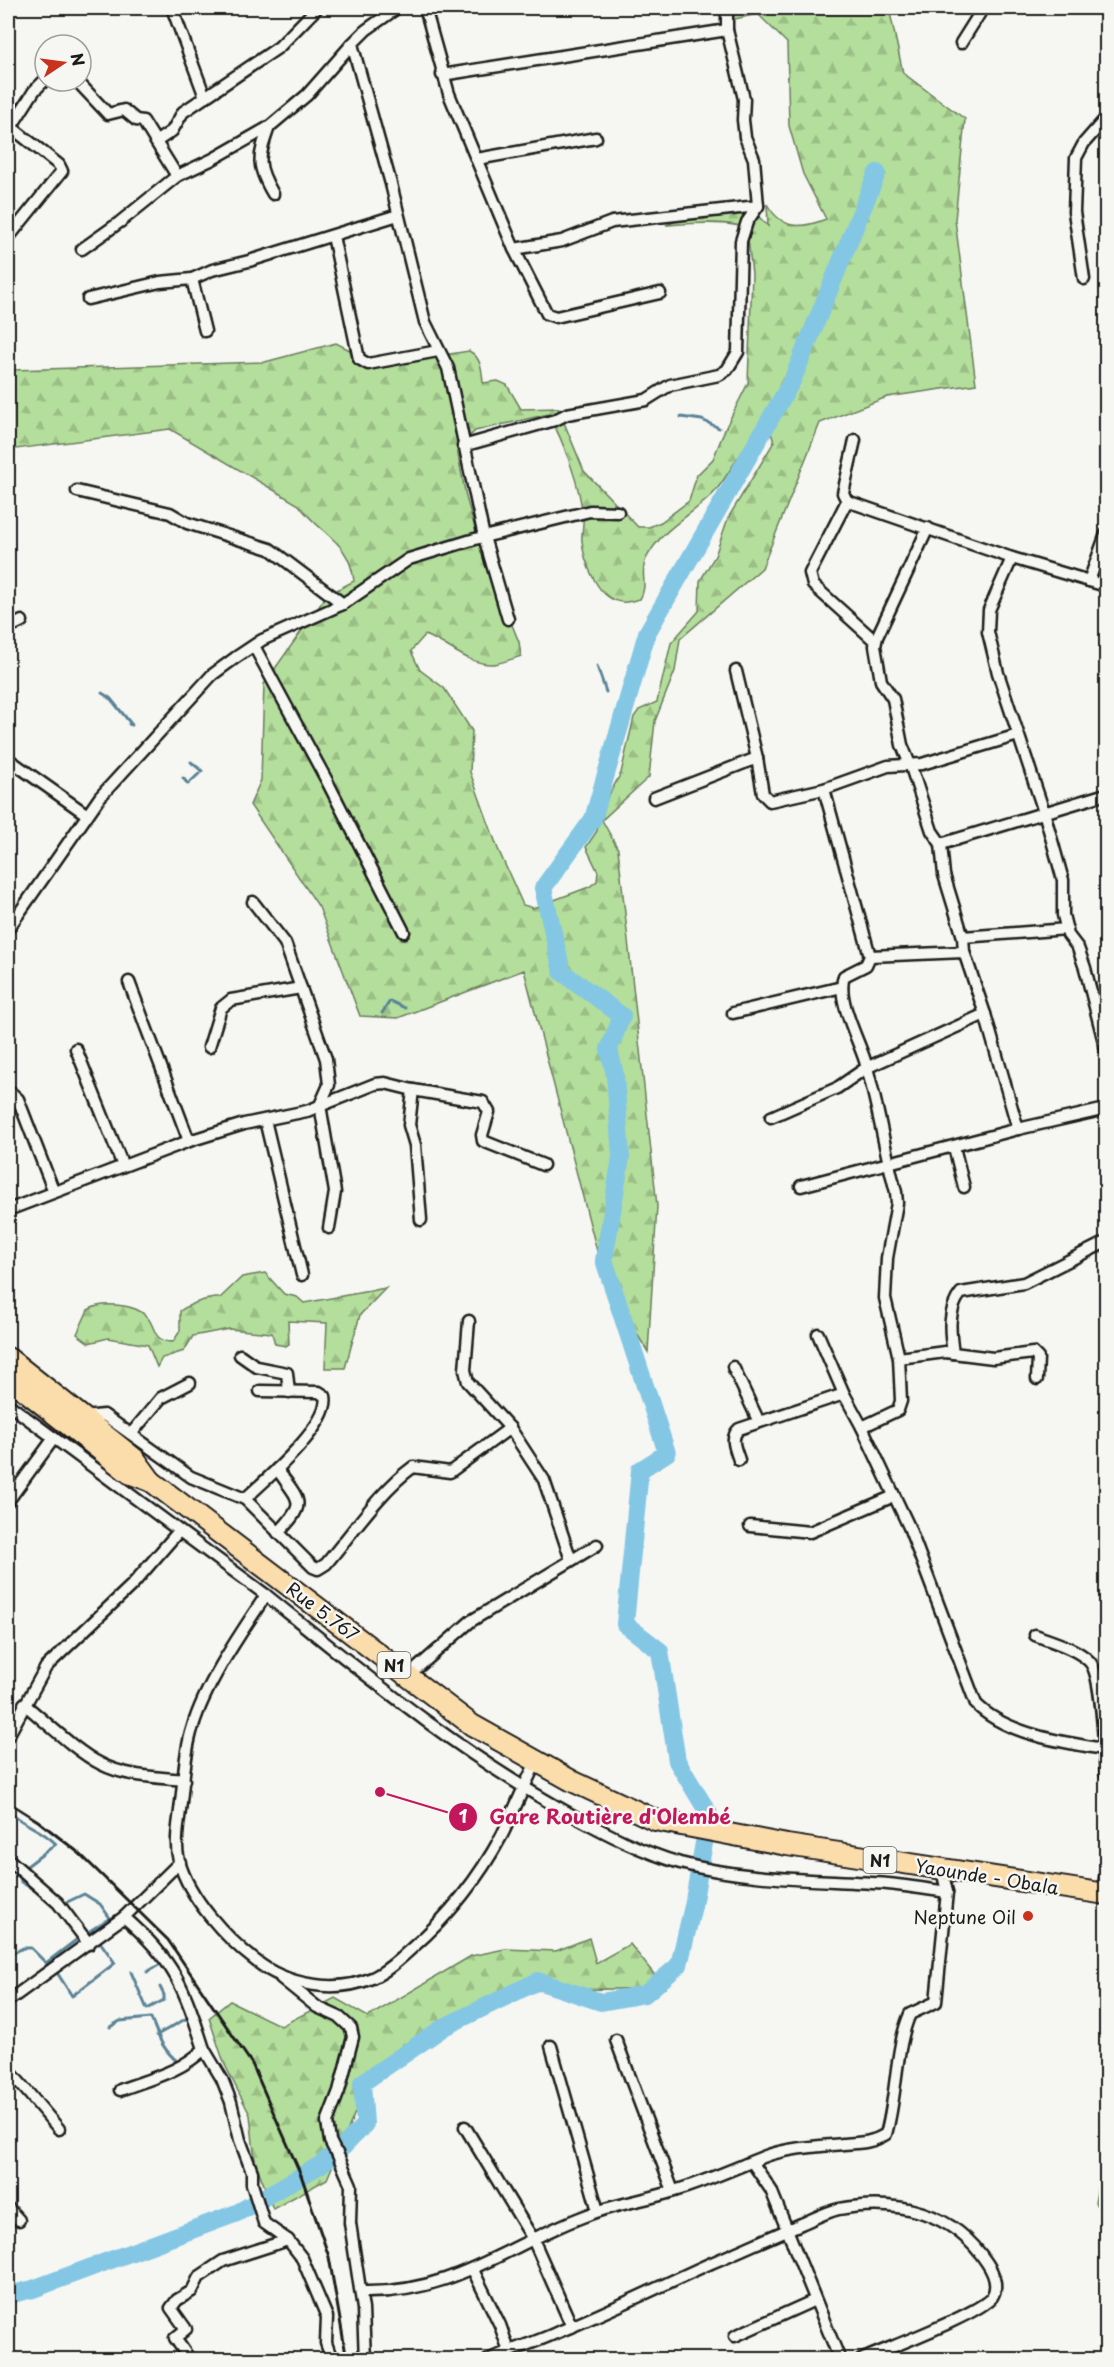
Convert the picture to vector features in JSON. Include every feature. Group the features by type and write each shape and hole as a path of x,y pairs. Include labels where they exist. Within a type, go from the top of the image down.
{"highway":[{"name":"N1","path":"8,1358 135,1459 151,1481"},
{"name":"Rue 5.767","path":"8,1377 129,1473 151,1481 472,1725 572,1781 656,1820"},
{"name":"Yaounde - Obala","path":"656,1820 787,1845 1105,1894"}],"street":[{"path":"172,8 205,97"},
{"path":"157,141 172,131 183,112 268,56 317,8"},
{"path":"82,249 177,176 213,159 269,127 308,95 378,12 397,8"},
{"path":"425,8 442,75 514,249 547,314 551,317 617,305 660,293"},
{"path":"463,446 555,420 567,414 646,400 670,386 719,375 727,370 738,352 741,241 747,222 758,206 754,159 745,137 744,99 727,30 727,8"},
{"path":"961,43 983,8"},
{"path":"442,75 727,30"},
{"path":"352,44 425,322 448,368 484,537 508,619"},
{"path":"8,238 62,171 59,165 9,130 33,93"},
{"path":"88,93 108,114 127,111 136,120 143,121 177,176"},
{"path":"1084,279 1074,212 1076,158 1084,143 1107,118"},
{"path":"269,127 259,154 259,162 262,175 273,194"},
{"path":"477,159 596,138"},
{"path":"514,249 562,241 612,222 758,206"},
{"path":"88,299 160,282 192,279 212,270 398,215"},
{"path":"333,236 360,359 368,363 438,351"},
{"path":"192,279 205,331"},
{"path":"855,440 843,493 848,501 1012,558 1107,586"},
{"path":"77,490 170,513 187,524 270,549 343,604"},
{"path":"848,501 810,573 813,585 875,641"},
{"path":"8,929 86,814 212,675 254,646 343,604 409,559 484,537 590,511 618,512"},
{"path":"928,528 875,641 881,681 893,699 902,745 932,831 941,844 944,875 963,937 964,952 985,1014 1018,1129"},
{"path":"1089,581 1107,534"},
{"path":"1012,558 989,610 988,632 1063,880 1063,915 1085,968 1107,1050"},
{"path":"8,628 22,621"},
{"path":"254,646 327,781 404,932"},
{"path":"735,671 757,758 763,794 770,801 824,789 888,766 911,766 1018,735"},
{"path":"654,798 757,758"},
{"path":"8,759 86,814"},
{"path":"824,789 867,954 866,965 844,976 842,987 851,1025 866,1068 897,1203 887,1258 885,1298 899,1358 900,1406 898,1410 862,1427"},
{"path":"941,844 1107,794"},
{"path":"253,902 285,943 326,1059 328,1085 320,1105 335,1192 329,1227"},
{"path":"963,937 1067,929"},
{"path":"867,954 964,952"},
{"path":"129,982 189,1141"},
{"path":"732,1013 842,987"},
{"path":"209,1047 221,1008 231,1000 301,988"},
{"path":"771,1117 837,1088 866,1068 985,1014"},
{"path":"76,1049 123,1166"},
{"path":"8,1210 189,1141 244,1124 307,1112 375,1084 385,1083 483,1102 489,1112 482,1135 483,1141 543,1165"},
{"path":"8,1090 18,1099 54,1192"},
{"path":"413,1090 409,1125 415,1150 421,1220"},
{"path":"801,1186 1018,1129 1107,1110"},
{"path":"265,1120 302,1275"},
{"path":"954,1147 964,1187"},
{"path":"952,1353 950,1317 961,1293 1024,1283 1106,1243"},
{"path":"469,1321 465,1370 468,1382 510,1428 544,1480 571,1560"},
{"path":"818,1334 844,1395 862,1427 919,1550 976,1704 988,1714 1011,1726 1068,1743 1104,1749"},
{"path":"899,1358 940,1352 993,1358 1033,1353 1038,1358 1037,1379"},
{"path":"240,1356 257,1367 287,1373 289,1392"},
{"path":"733,1367 759,1422"},
{"path":"131,1434 161,1398 190,1383"},
{"path":"245,1498 304,1442 326,1405 325,1396 322,1393 260,1391"},
{"path":"739,1460 733,1440 735,1432 844,1395"},
{"path":"8,1404 266,1595 430,1726 523,1786 637,1848 679,1862 718,1871 783,1880 889,1884 947,1892"},
{"path":"84,1417 104,1415 191,1477 245,1498 313,1567 323,1568 392,1485 413,1467 450,1472 510,1428"},
{"path":"8,1502 54,1438"},
{"path":"277,1469 298,1500 299,1507 296,1515 278,1533"},
{"path":"750,1526 810,1532 894,1496"},
{"path":"8,1736 46,1667 109,1608 178,1531"},
{"path":"408,1676 471,1621 597,1545"},
{"path":"266,1595 222,1664 200,1707 188,1746 177,1838 180,1862 197,1896 222,1931 302,1996 317,2007 339,2017 351,2028 353,2037 348,2059 327,2122 330,2141 351,2185 350,2223 361,2292 365,2360"},
{"path":"1035,1635 1069,1648 1088,1659 1094,1666 1100,1695 1107,1775"},
{"path":"24,1704 89,1757 103,1765 143,1775 184,1780"},
{"path":"278,1976 310,1984 333,1986 373,1978 394,1963 428,1934 460,1899 502,1835 523,1786 537,1761"},
{"path":"8,1859 58,1903 89,1944"},
{"path":"8,2001 124,1917 180,1862"},
{"path":"361,2292 401,2290 451,2278 473,2270 533,2239 598,2211 673,2191 775,2153 867,2143 886,2134 891,2118 902,2031 910,2014 936,2002 947,1892 942,1870"},
{"path":"1105,1894 1107,1871"},
{"path":"124,1917 153,1943 179,1979 190,2003 204,2049 222,2079 231,2102 240,2140 252,2172 252,2184 264,2223 288,2240 302,2258 327,2317 326,2343 332,2360"},
{"path":"616,2040 673,2191"},
{"path":"551,2046 598,2211"},
{"path":"120,2090 177,2069 195,2058 204,2049"},
{"path":"8,2069 59,2129"},
{"path":"465,2127 533,2239 572,2327"},
{"path":"752,2162 771,2190 840,2360"},
{"path":"488,2360 572,2327 786,2230 838,2210 888,2206 915,2210 938,2218 963,2233 976,2246 989,2266 994,2279 993,2296 984,2304 861,2360"},
{"path":"8,2208 19,2220"},
{"path":"190,2360 175,2338 186,2329 171,2308 177,2300 192,2291 199,2277 223,2261 257,2252 288,2240"},
{"path":"473,2270 500,2325 509,2351"},
{"path":"735,2336 815,2300"}],"green space":[{"path":"732,8 889,8 903,73 965,119 955,220 976,384 887,397 820,423 762,568 680,639 675,671 655,721 649,777 602,820 618,849 657,1206 648,1352 605,1282 524,970 398,1018 360,1016 319,907 250,805 261,780 264,684 327,595 354,581 346,556 333,539 299,505 170,429 8,450 8,372 13,370 265,362 336,343 380,365 469,351 478,360 483,383 498,381 507,385 521,409 558,408 584,471 638,527 649,527 661,522 689,501 697,475 713,459 748,383 752,274 747,230 732,224 666,225 685,218 720,216 746,205 761,211 759,217 768,226 767,204 779,219 793,225 808,225 826,219 803,174 789,126 787,43 758,14 730,20","holes":["548,414 554,424 579,493 583,521 582,541 589,569 605,594 613,600 624,602 640,599 643,594 644,564 659,539 712,495 737,459 752,443 771,433 774,442 728,518 715,556 700,581 699,611 671,643 657,702 639,710 634,717 621,773 600,811 597,831 586,847 598,872 597,881 589,887 533,908 523,905 498,849 470,772 472,731 444,688 420,670 411,651 425,635 466,657 484,663 493,664 521,656 519,642 481,549 466,497 457,449 475,431"]},
{"path":"265,1273 284,1294 297,1297 304,1303 386,1288 360,1315 345,1368 325,1368 327,1323 288,1321 289,1344 286,1346 275,1344 272,1333 229,1329 193,1336 184,1351 162,1358 157,1367 148,1345 108,1338 89,1343 77,1334 88,1310 102,1305 119,1305 142,1313 150,1321 158,1337 173,1342 180,1331 180,1311 199,1302 220,1298 242,1277"},
{"path":"589,1938 596,1963 630,1944 665,1988 507,1991 365,2089 327,2179 273,2209 255,2161 250,2115 224,2063 209,2018 230,2001 281,2026 335,1998 368,2017 471,1956 505,1949 556,1951"},
{"path":"1106,2141 1106,2217 1095,2203"}],"waterway":[{"path":"8,2295 33,2289 237,2213 320,2165 343,2147 365,2124 362,2083 444,2027 538,1981 601,2002 645,1994 679,1965 693,1906 709,1814 677,1761 660,1651 625,1624 640,1470 667,1453 604,1260 621,1157 615,1075 609,1049 622,1016 562,972 543,888 593,819 647,633 792,381 877,173"},
{"path":"681,417 702,420 719,428"},
{"path":"597,666 606,692"},
{"path":"102,693 110,698 132,725 129,724"},
{"path":"183,778 188,784 202,771 191,762"},
{"path":"382,1013 390,1001 405,1008"},
{"path":"8,1811 56,1844 23,1869"},
{"path":"20,1874 21,1882 39,1893"},
{"path":"63,1904 84,1894 100,1904 110,1918 85,1934"},
{"path":"8,1956 23,1948 31,1948 46,1963 80,1937"},
{"path":"56,1971 72,1996 115,1963 98,1939"},
{"path":"147,1972 164,1962"},
{"path":"131,1972 147,2009 164,2000 160,1987"},
{"path":"157,2035 189,2017"},
{"path":"110,2027 120,2021 151,2018 165,2048 179,2063"}],"railway":[{"path":"8,1802 38,1821 79,1853 168,1940 252,2064 301,2175 329,2257 347,2360"}],"place":[{"name":"Gare Routière d'Olembé","path":"380,1792"},
{"name":"Neptune Oil","path":"1028,1916"}]}
